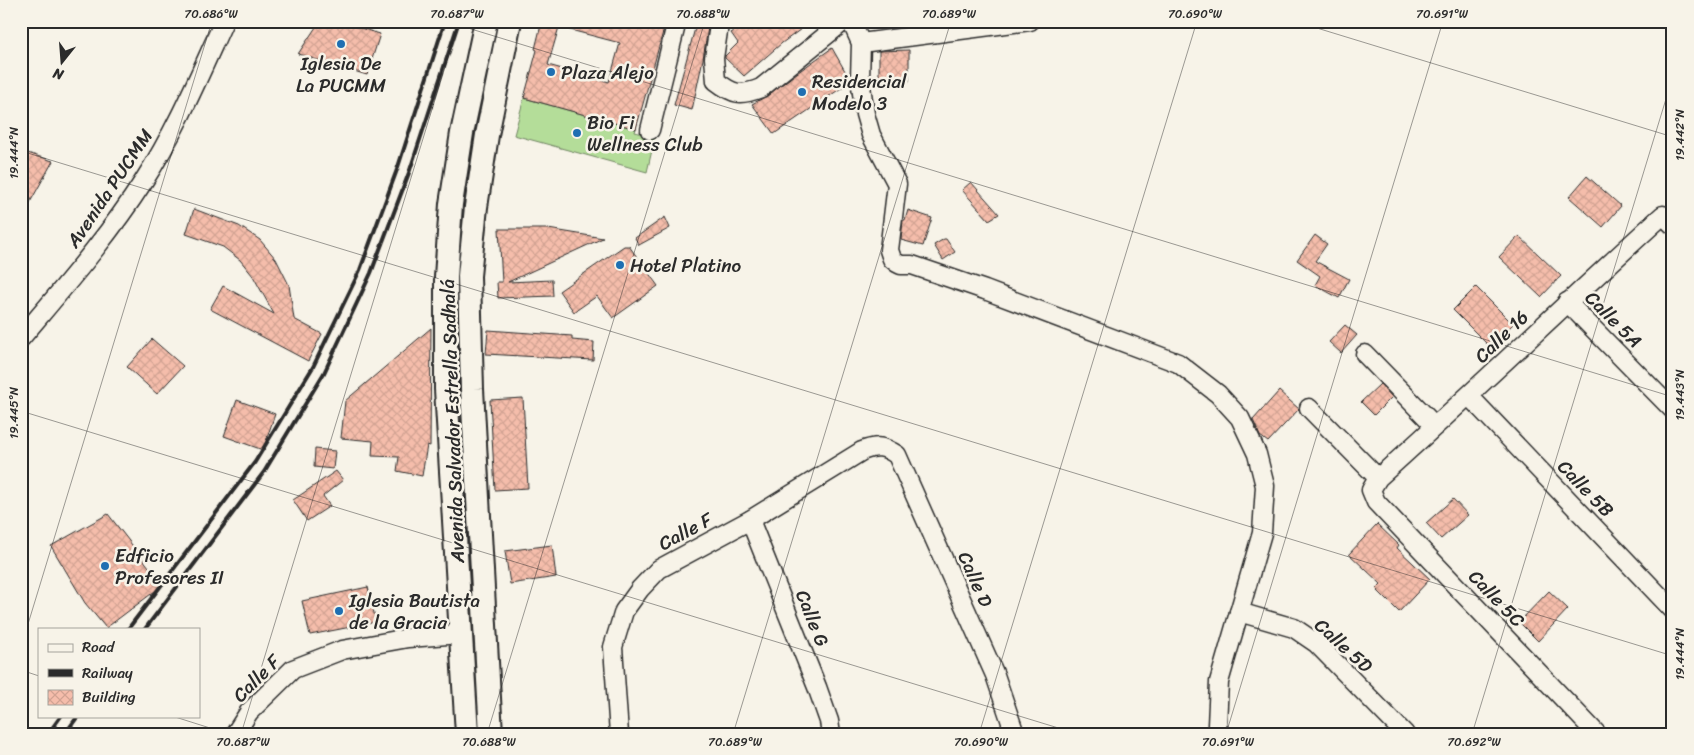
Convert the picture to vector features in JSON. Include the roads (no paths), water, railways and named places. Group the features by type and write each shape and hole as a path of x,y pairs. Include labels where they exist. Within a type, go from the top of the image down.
{"main road":[{"name":"Avenida Salvador Estrella Sadhalá","path":"467,734 446,389 446,277 451,204 459,151 486,21"},
{"name":"Avenida Salvador Estrella Sadhalá","path":"491,734 472,389 469,276 476,207 487,135 510,21"}],"street":[{"name":"Avenida PUCMM","path":"21,338 109,231 143,183 191,96 224,21"},
{"path":"650,130 677,21"},
{"path":"719,25 714,58 716,81 729,91 746,94 761,88 844,21"},
{"path":"851,21 861,42 860,79 865,114 871,135 897,184 889,250 895,262 901,265 912,265 985,290 1178,363 1218,394 1240,418 1257,454 1265,486 1262,533 1219,682 1217,725 1220,734"},
{"path":"861,42 984,24 1030,21"},
{"name":"Calle 16","path":"1375,484 1567,302 1668,220"},
{"name":"Calle 5A","path":"1567,302 1673,410"},
{"path":"1365,354 1435,426"},
{"name":"Calle 5B","path":"1469,396 1673,610"},
{"name":"Calle 5C","path":"1309,408 1375,484 1376,502 1597,734"},
{"name":"Calle F","path":"619,734 613,647 624,611 640,589 659,569 750,520 862,451 872,447 887,448"},
{"name":"Calle D","path":"887,448 898,455 995,676 1015,734"},
{"name":"Calle G","path":"750,520 817,687 829,721 831,734"},
{"name":"Calle 5D","path":"1239,612 1294,628 1316,643 1405,734"},
{"name":"Calle F","path":"235,734 249,712 293,669 342,650 408,638 461,634"}],"railway":[{"path":"129,628 255,462 313,367 360,270 398,167 445,21"},
{"path":"146,628 264,472 324,373 371,273 410,170 459,21"},
{"path":"48,734 60,718"},
{"path":"65,734 77,718"}],"place":[{"name":"Iglesia De La PUCMM","path":"341,44"},
{"name":"Plaza Alejo","path":"551,72"},
{"name":"Residencial Modelo 3","path":"802,92"},
{"name":"Bio Fi Wellness Club","path":"577,133"},
{"name":"Hotel Platino","path":"620,265"},
{"name":"Edficio Profesores II","path":"105,566"},
{"name":"Iglesia Bautista de la Gracia","path":"339,611"}]}
